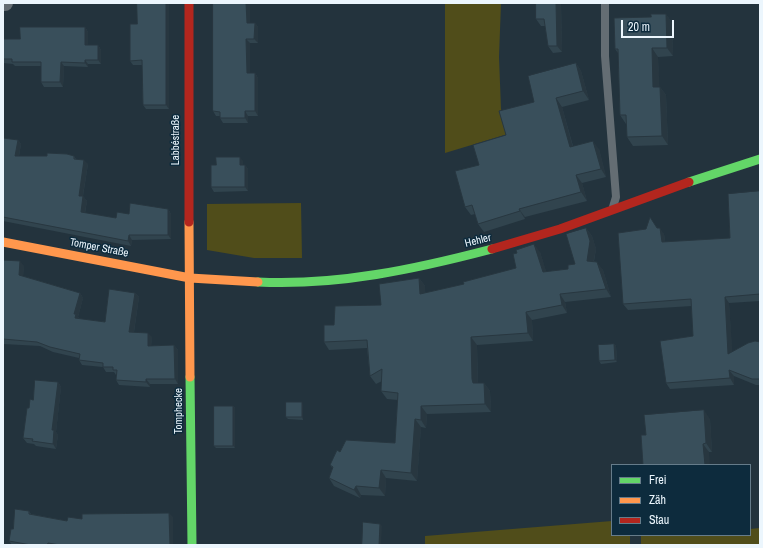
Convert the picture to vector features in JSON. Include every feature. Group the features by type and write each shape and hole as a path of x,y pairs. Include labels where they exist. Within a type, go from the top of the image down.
{"main road":[{"name":"Labbéstraße","path":"190,3 188,140 190,278"},
{"name":"Hehler","path":"190,278 286,283 382,274 431,265 497,248 612,212 708,175 760,159"},
{"name":"Tomper Straße","path":"3,242 190,278"},
{"name":"Tomphecke","path":"190,278 192,545"}],"lane":[{"path":"605,3 606,56 616,197 612,212"}],"shaded area":[{"path":"445,3 501,3 499,57 501,109 508,134 445,153"},
{"path":"301,203 302,258 254,258 207,250 207,204"},
{"path":"611,521 611,536 630,536 630,545 425,545 425,536"},
{"path":"760,528 760,545 641,545 641,536 751,536 751,529"}],"building":[{"path":"137,3 166,3 166,105 143,105 142,60 130,61 130,24 137,24"},
{"path":"213,3 246,3 247,23 255,23 254,39 246,39 247,73 255,73 255,111 245,111 245,118 220,118 220,112 213,111"},
{"path":"536,3 556,3 557,46 548,46 544,19 536,19"},
{"path":"651,14 666,14 667,48 652,48 653,87 660,87 662,136 627,137 626,115 620,115 618,49 615,49 614,18 651,17"},
{"path":"20,27 85,27 85,45 98,45 98,60 85,60 85,63 61,62 60,82 41,82 41,62 12,62 12,59 3,59 3,39 20,39"},
{"path":"576,63 583,91 556,98 570,147 593,141 601,169 576,175 581,192 519,209 520,211 478,224 472,205 465,207 455,171 479,165 473,145 506,135 499,111 534,102 528,76"},
{"path":"3,138 18,140 15,156 47,156 47,153 67,154 74,156 74,159 84,160 79,196 83,196 81,212 116,218 117,212 129,214 130,203 168,209 168,235 129,235 128,241 3,217"},
{"path":"216,157 240,157 240,165 245,165 245,187 211,187 211,165 216,165"},
{"path":"760,191 760,294 725,297 728,354 748,343 755,341 760,342 760,378 752,379 729,370 730,378 666,383 660,341 693,336 691,299 623,304 618,233 646,229 650,217 657,228 660,228 662,242 730,238 728,194"},
{"path":"586,228 590,241 587,261 597,262 606,289 560,294 562,305 526,312 528,333 471,337 472,379 473,383 484,383 485,404 421,406 421,420 415,419 411,473 381,470 379,488 356,486 354,490 329,478 333,467 330,465 337,450 340,452 346,440 395,443 398,393 381,391 382,369 370,376 367,340 324,342 324,325 334,325 335,306 381,305 379,284 419,278 420,294 464,284 463,282 516,268 513,254 517,253 516,250 534,244 543,272 568,269 568,265 575,264 566,234"},
{"path":"3,260 20,261 19,275 80,293 74,314 76,314 75,318 105,322 109,289 135,293 129,332 148,333 148,346 174,345 175,379 146,379 146,382 116,380 117,370 113,370 113,367 103,367 103,363 79,360 80,354 50,347 37,342 3,339"},
{"path":"614,344 615,360 599,361 598,345"},
{"path":"35,380 58,382 52,430 54,430 53,444 23,438 27,408 29,408 30,399 33,400"},
{"path":"286,402 302,402 302,417 286,417"},
{"path":"214,406 233,406 233,446 214,446"},
{"path":"704,410 706,443 703,444 705,464 643,464 641,435 646,435 644,415"},
{"path":"15,509 29,511 29,514 67,521 68,517 82,519 82,514 169,513 170,545 60,545 48,543 47,545 31,545 9,541 11,529 13,529"},
{"path":"363,522 380,524 379,545 362,545"}],"traffic: fast":[{"path":"689,182 760,159"},
{"path":"258,282 288,283 347,279 405,269 492,249"},
{"path":"190,377 192,545"}],"traffic: slow":[{"path":"189,222 190,377"},
{"path":"3,242 190,278 258,282"}],"traffic: jam":[{"path":"189,3 189,222"},
{"path":"492,249 560,229 689,182"}]}
